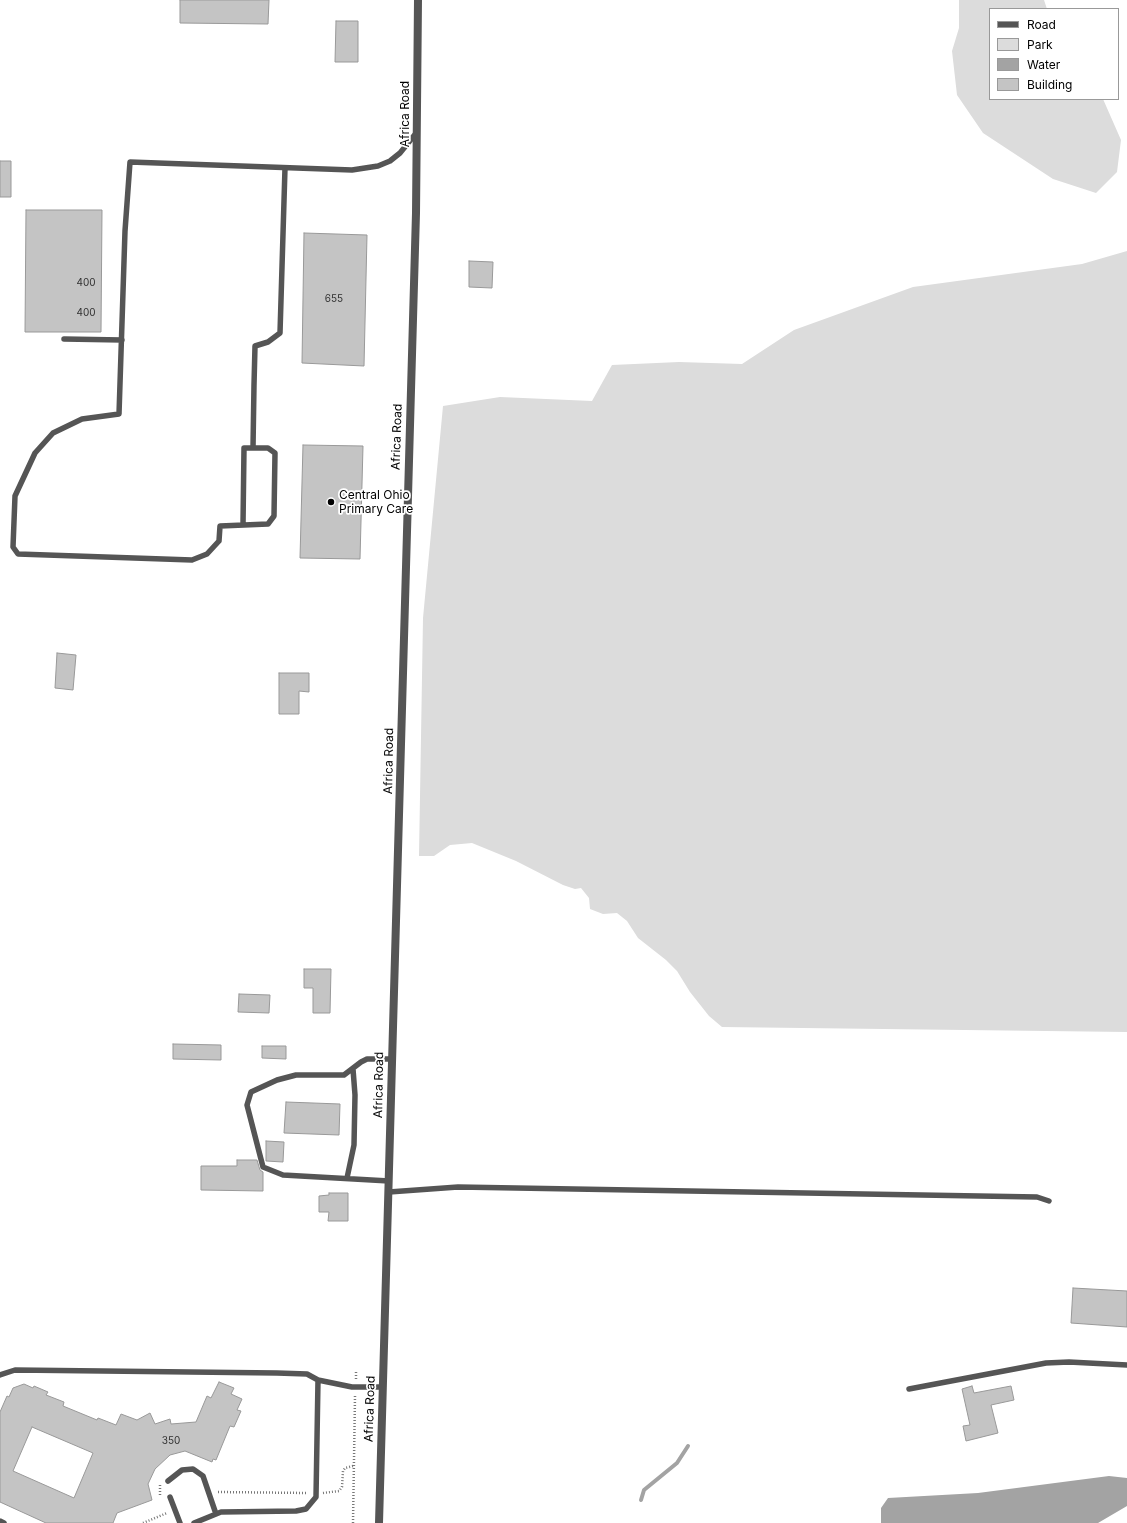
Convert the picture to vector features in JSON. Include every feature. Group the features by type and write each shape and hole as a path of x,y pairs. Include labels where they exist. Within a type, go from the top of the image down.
{"street":[{"name":"Africa Road","path":"379,1523 416,213 418,0"}],"lane":[{"path":"243,525 244,448 268,448 275,453 274,516 268,524 220,526 219,541 207,554 192,560 18,554 13,547 15,496 35,453 53,434 82,418 119,414 124,265 130,162 352,170 378,166 390,161 400,154 417,132"},
{"path":"253,448 255,346 268,342 280,333 285,168"},
{"path":"64,339 122,340"},
{"path":"389,1181 283,1175 263,1167 247,1105 252,1092 277,1080 296,1075 344,1075 360,1062 367,1059 392,1059"},
{"path":"347,1178 354,1145 355,1095 353,1069"},
{"path":"389,1192 458,1187 1036,1197 1049,1201"},
{"path":"909,1389 1046,1363 1069,1362 1127,1365"},
{"path":"0,1375 15,1370 277,1373 308,1374 318,1380 355,1387 383,1387"},
{"path":"194,1523 221,1512 296,1511 306,1508 316,1497 318,1380"},
{"path":"168,1481 182,1470 193,1469 203,1476 216,1514"},
{"path":"170,1497 180,1523"},
{"path":"0,1521 4,1523"}],"path":[{"path":"353,1523 356,1372"},
{"path":"324,1493 339,1491 342,1487 343,1471 345,1468 353,1466"}],"green space":[{"path":"959,0 1044,0 1047,8 989,8 989,100 1103,100 1121,140 1117,172 1096,193 1053,179 983,133 957,95 952,51 959,28"},
{"path":"1127,251 1127,1032 722,1027 709,1016 690,992 677,971 666,960 638,938 627,921 617,913 603,914 590,909 589,898 581,888 575,889 563,885 516,861 472,843 450,845 434,856 419,856 423,618 443,406 500,397 592,401 612,365 679,362 742,364 794,330 913,287 1082,264"}],"water":[{"path":"1109,1476 1127,1478 1127,1506 1098,1523 881,1523 881,1508 888,1498 978,1493"}],"building":[{"path":"180,0 269,0 268,24 180,23"},
{"path":"336,21 358,21 358,62 335,62"},
{"path":"0,161 11,161 11,197 0,197"},
{"path":"26,210 102,210 101,332 25,332"},
{"path":"304,233 367,235 364,366 302,363"},
{"path":"469,261 493,262 492,288 469,287"},
{"name":"Central Ohio Primary Care","path":"303,445 363,446 360,559 300,558"},
{"path":"57,653 76,655 73,690 55,688"},
{"path":"279,673 309,673 309,692 299,691 299,714 279,714"},
{"path":"304,969 331,969 330,1013 313,1013 313,988 304,988"},
{"path":"239,994 270,995 269,1013 238,1012"},
{"path":"173,1044 221,1045 221,1060 173,1059"},
{"path":"262,1046 286,1046 286,1059 262,1058"},
{"path":"286,1102 340,1104 339,1135 284,1133"},
{"path":"266,1141 284,1142 283,1162 266,1161"},
{"path":"237,1160 257,1160 260,1170 263,1172 263,1191 201,1190 201,1166 237,1166"},
{"path":"329,1193 348,1193 348,1221 328,1221 329,1212 319,1212 319,1196 329,1195"},
{"path":"1073,1288 1127,1291 1127,1327 1071,1323"},
{"path":"219,1382 234,1388 231,1394 242,1399 237,1410 241,1411 234,1427 230,1426 216,1460 213,1459 212,1462 185,1451 170,1455 155,1469 148,1484 152,1500 117,1513 113,1523 46,1523 0,1502 0,1412 7,1396 9,1397 13,1388 24,1384 33,1388 34,1386 48,1392 46,1395 64,1402 63,1406 97,1420 98,1418 116,1425 121,1414 137,1420 150,1413 155,1424 170,1419 171,1424 196,1422 207,1396 211,1398","holes":["32,1427 93,1453 74,1498 13,1471"]},
{"path":"972,1386 974,1393 1011,1386 1014,1400 991,1405 998,1433 966,1441 963,1426 970,1425 962,1389"}],"waterway":[{"path":"641,1500 644,1490 677,1463 688,1446"}],"place":[{"name":"Central Ohio Primary Care","path":"331,502"}]}
